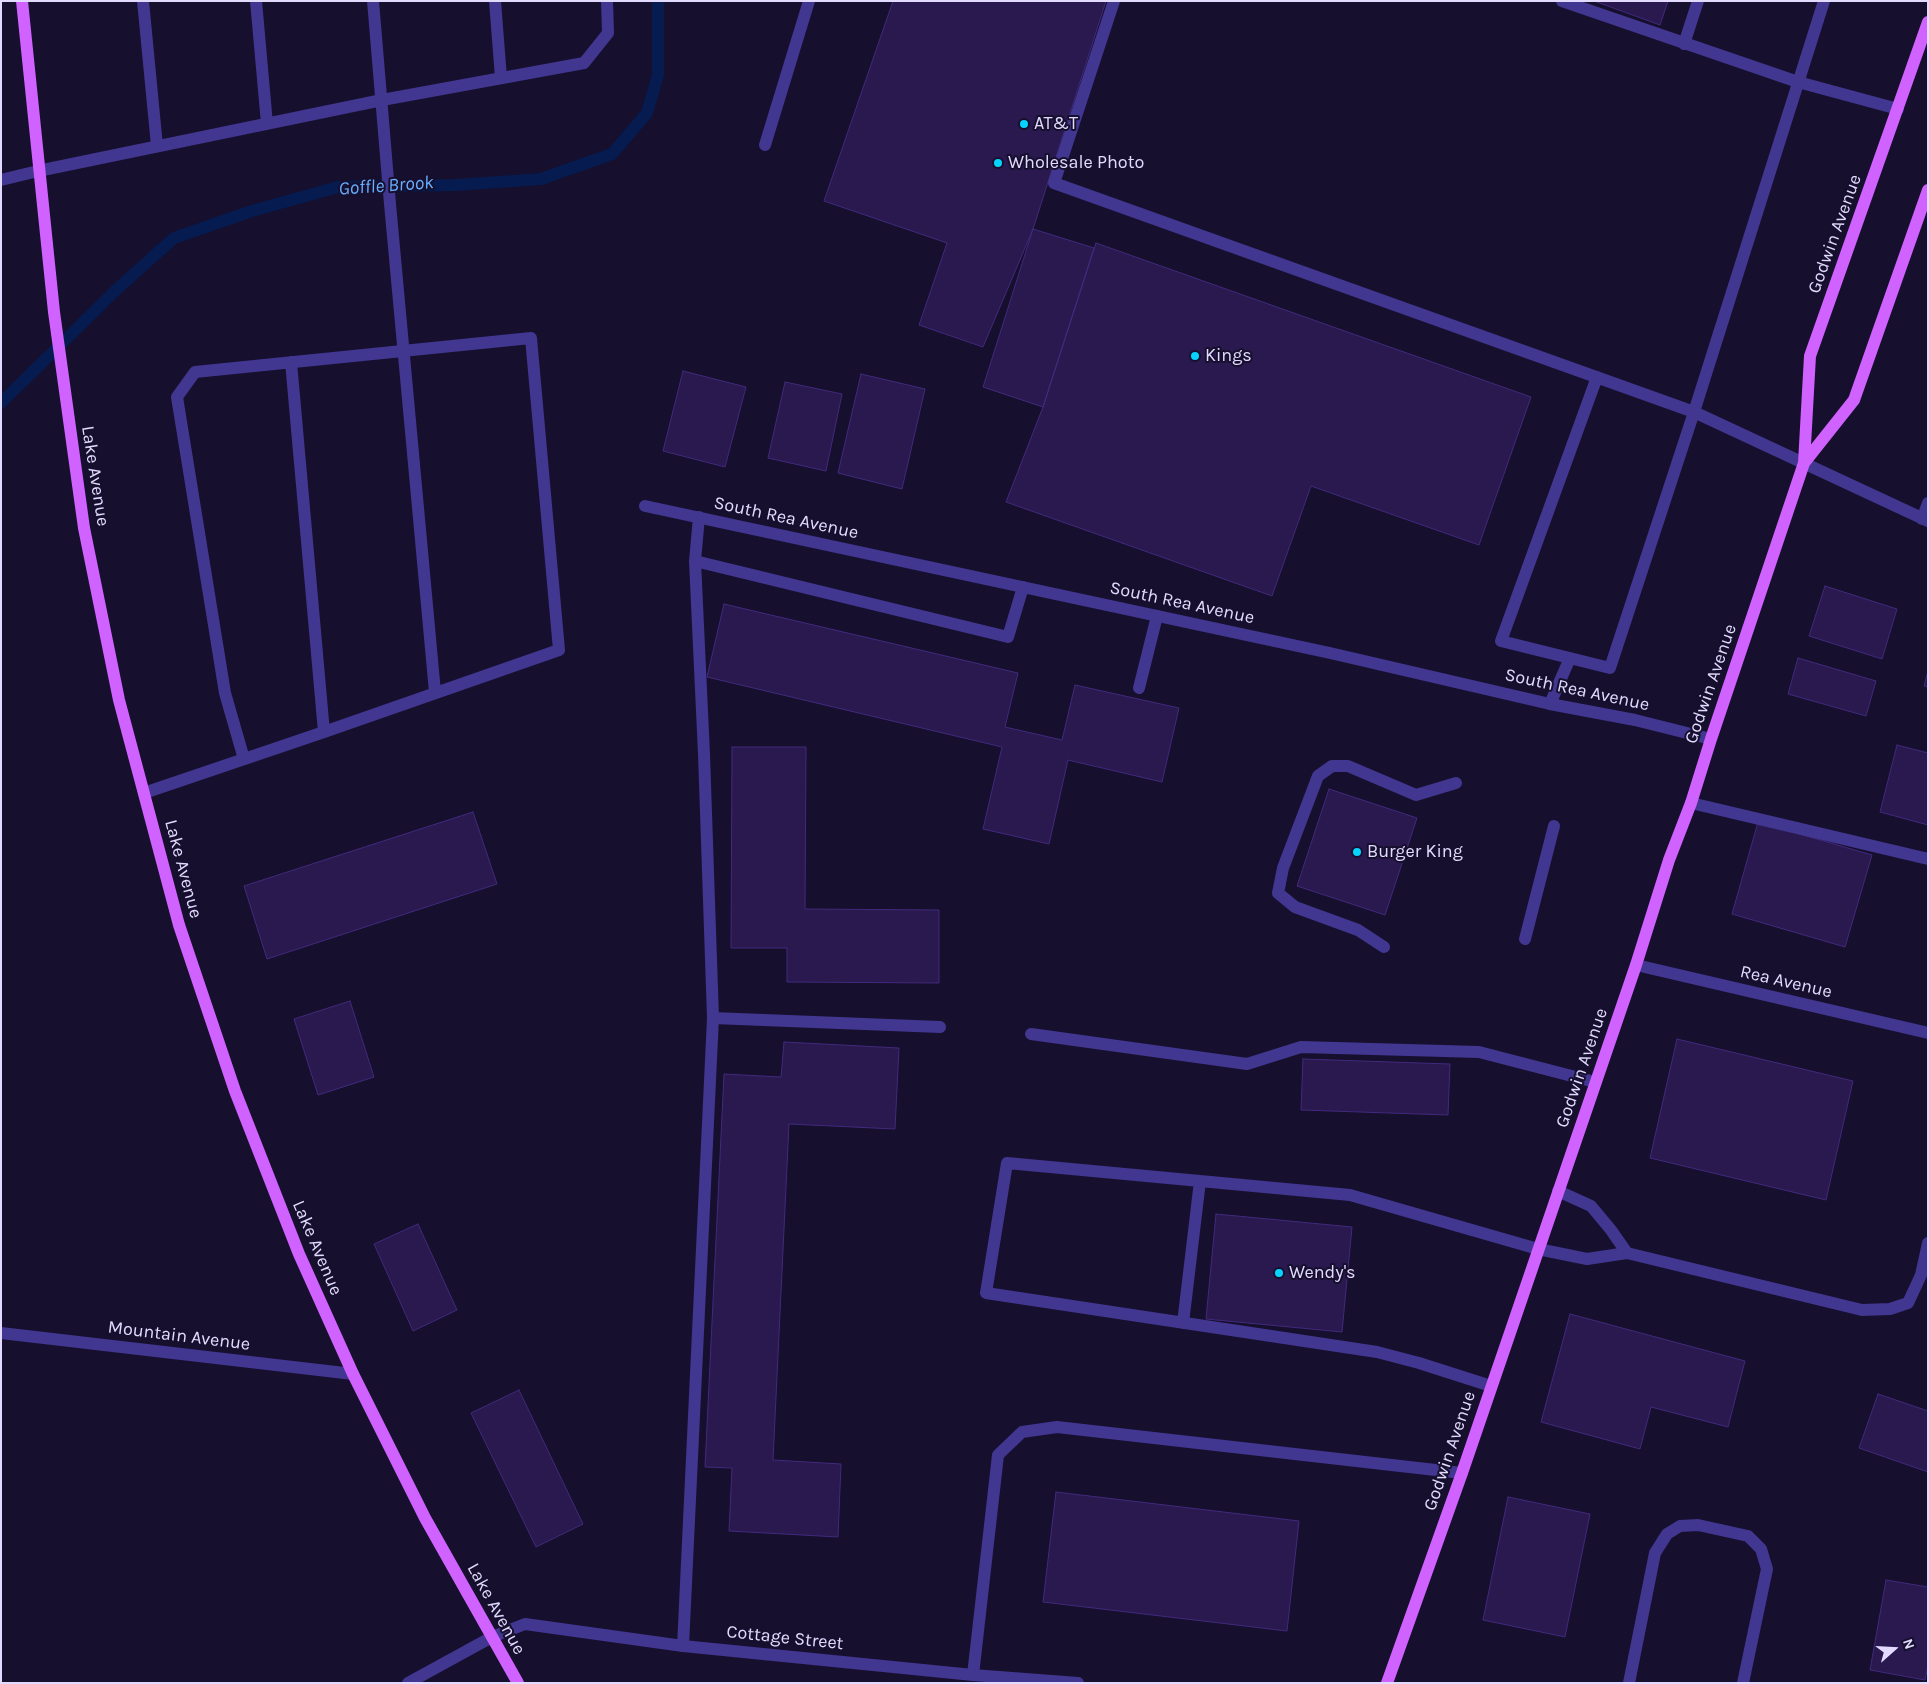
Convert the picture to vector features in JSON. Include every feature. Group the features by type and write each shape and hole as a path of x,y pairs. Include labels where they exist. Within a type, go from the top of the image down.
{"main road":[{"name":"Lake Avenue","path":"22,1 54,312 86,538 119,700 180,925 235,1092 299,1254 353,1374 425,1518 518,1683"},
{"name":"Godwin Avenue","path":"1387,1683 1462,1473 1636,965 1669,860 1691,804 1804,463 1810,356 1928,22"},
{"name":"Godwin Avenue","path":"1804,463 1854,400 1928,190"}],"street":[{"path":"143,1 157,146"},
{"path":"256,1 267,124"},
{"path":"374,1 390,204 435,692"},
{"path":"495,1 501,78"},
{"path":"1,180 382,100 584,63 608,33 607,1"},
{"path":"765,145 809,1"},
{"path":"1114,1 1054,183 1694,412 1925,520 1928,503"},
{"path":"1562,1 1798,82 1898,109"},
{"path":"1684,44 1698,1"},
{"path":"1597,377 1501,641 1610,668 1694,412 1824,1"},
{"path":"144,793 324,732 559,650 531,338 195,372 177,397 225,693 244,759"},
{"path":"291,362 324,732"},
{"name":"South Rea Avenue","path":"645,506 1330,653 1550,704 1635,720 1711,739"},
{"path":"683,1646 713,1018 705,774 695,561 699,517"},
{"path":"695,561 1008,637 1023,587"},
{"path":"1140,688 1157,616"},
{"path":"1550,704 1570,658"},
{"path":"1384,947 1358,930 1295,907 1278,893 1283,868 1318,776 1332,766 1348,766 1416,795 1456,783"},
{"path":"1691,804 1928,859"},
{"path":"1525,940 1554,826"},
{"name":"Rea Avenue","path":"1636,965 1928,1034"},
{"path":"713,1018 940,1027"},
{"path":"1031,1034 1247,1064 1301,1047 1478,1052 1595,1082"},
{"path":"1491,1386 1377,1352 986,1293 1007,1163 1350,1195 1538,1248 1586,1259 1627,1253 1862,1310 1890,1310 1908,1303 1921,1275 1928,1243"},
{"path":"1183,1323 1200,1181"},
{"path":"1558,1191 1591,1206 1627,1253"},
{"name":"Mountain Avenue","path":"1,1333 353,1374"},
{"path":"974,1675 998,1455 1022,1432 1057,1427 1462,1473"},
{"path":"1629,1683 1655,1553 1667,1534 1680,1526 1698,1525 1748,1536 1760,1549 1767,1569 1743,1683"},
{"name":"Cottage Street","path":"408,1683 492,1637 525,1624 683,1646 974,1675 1078,1683"}],"building":[{"path":"893,1 1106,1 1033,229 983,347 919,325 947,243 824,201"},
{"path":"1594,1 1668,1 1660,25"},
{"path":"1033,229 1094,248 1043,407 983,387"},
{"path":"1096,243 1531,397 1479,545 1311,486 1272,596 1006,502 1043,407"},
{"path":"683,371 746,387 725,467 663,451"},
{"path":"861,374 925,389 902,489 838,473"},
{"path":"785,382 842,394 826,471 768,458"},
{"path":"1825,586 1897,609 1882,659 1809,636"},
{"path":"724,604 1018,673 1005,727 1062,740 1075,685 1179,708 1162,782 1068,760 1049,844 983,829 1002,747 707,677"},
{"path":"1798,658 1876,681 1866,716 1788,694"},
{"path":"1928,671 1928,687 1924,686"},
{"path":"1897,745 1928,753 1928,825 1880,812"},
{"path":"732,747 806,747 805,909 939,910 939,983 787,982 787,948 731,948"},
{"name":"Burger King","path":"1329,789 1417,818 1385,915 1297,886"},
{"path":"473,812 497,884 267,959 244,886"},
{"path":"1758,822 1872,855 1845,947 1732,914"},
{"path":"350,1001 374,1077 318,1095 294,1019"},
{"path":"1677,1039 1853,1081 1826,1200 1650,1158"},
{"path":"784,1042 899,1048 895,1129 789,1124 773,1460 841,1464 838,1537 729,1531 732,1468 705,1467 724,1074 781,1077"},
{"path":"1303,1059 1450,1064 1448,1115 1301,1110"},
{"name":"Wendy's","path":"1216,1214 1352,1227 1342,1332 1206,1319"},
{"path":"418,1224 457,1310 413,1331 374,1244"},
{"path":"1570,1314 1745,1361 1728,1427 1651,1407 1640,1449 1541,1422"},
{"path":"519,1390 583,1524 536,1547 471,1413"},
{"path":"1878,1394 1928,1411 1928,1472 1859,1448"},
{"path":"1056,1492 1299,1521 1287,1631 1043,1602"},
{"path":"1508,1497 1590,1514 1565,1637 1483,1620"},
{"path":"1886,1580 1928,1587 1928,1665 1925,1680 1870,1670"}],"waterway":[{"name":"Goffle Brook","path":"1,403 116,290 174,238 252,211 338,187 456,185 541,179 612,154 647,113 658,75 658,1"}],"place":[{"name":"AT&T","path":"1024,124"},
{"name":"Wholesale Photo","path":"998,163"},
{"name":"Kings","path":"1195,356"},
{"name":"Burger King","path":"1357,852"},
{"name":"Wendy's","path":"1279,1273"}]}
